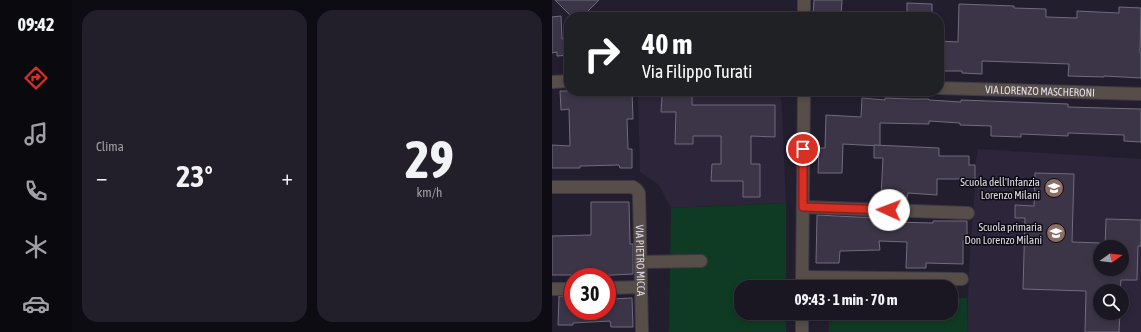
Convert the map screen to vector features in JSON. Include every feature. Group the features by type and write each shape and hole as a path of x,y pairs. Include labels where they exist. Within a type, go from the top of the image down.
{"street":[{"path":"804,0 804,12"},
{"path":"552,82 564,81"},
{"name":"VIA LORENZO MASCHERONI","path":"944,88 1141,94"},
{"path":"802,280 804,96"},
{"name":"VIA PIETRO MICCA","path":"552,187 633,187 636,189 638,193 642,332"},
{"path":"803,207 968,212"},
{"path":"640,262 701,262"},
{"path":"909,280 962,279"},
{"path":"616,288 641,287"},
{"path":"552,289 564,289"},
{"path":"802,320 802,332"}],"shaded area":[{"path":"638,96 781,96 786,203 671,208 659,185 640,172"},
{"name":"Scuola primaria Don Lorenzo Milani","path":"978,149 1141,159 1141,332 967,332 969,269 975,186 975,165"}],"green space":[{"path":"786,203 786,280 734,280 734,320 786,320 786,332 669,332 671,208"},
{"path":"958,298 967,298 967,332 829,332 829,320 958,320"}],"building":[{"path":"555,0 599,0 587,12 567,12"},
{"path":"814,0 842,0 841,12 813,12"},
{"path":"907,3 932,4 932,12 907,12"},
{"path":"959,4 1046,9 1046,17 1077,18 1077,11 1119,13 1119,7 1141,8 1141,78 1068,76 1069,64 982,61 982,74 962,73 962,71 944,71 944,41 958,42"},
{"path":"561,16 562,39 564,39 564,55 557,56 557,52 552,53 552,17"},
{"path":"560,91 564,91 564,96 632,96 633,119 627,119 628,149 632,149 632,168 620,168 619,165 580,166 580,168 552,168 552,145 570,146 569,109 561,110"},
{"path":"662,96 692,96 692,105 775,105 775,137 751,136 751,164 760,164 760,197 743,197 743,181 711,181 712,164 721,164 721,136 693,136 693,144 675,144 676,112 661,112"},
{"path":"862,98 885,100 885,98 929,99 961,102 961,100 1068,104 1068,107 1141,109 1141,142 1124,141 1124,135 1068,133 1068,136 1021,134 1021,137 991,136 991,126 960,125 960,123 929,121 929,124 880,123 880,146 843,144 842,173 818,173 819,148 825,148 826,115 861,117"},
{"path":"874,145 939,148 939,156 969,156 969,165 975,165 975,186 962,186 962,179 937,179 937,195 908,193 907,198 881,197 883,158 874,158"},
{"path":"1035,173 1074,174 1072,242 1093,243 1093,276 1129,276 1129,240 1105,240 1106,219 1141,220 1141,246 1138,246 1137,280 1121,280 1121,284 1093,284 1093,320 1120,320 1119,332 1085,332 1086,291 1023,289 1025,218 1015,218 1015,205 1034,206"},
{"path":"591,202 629,202 630,244 633,244 633,274 616,275 616,268 564,268 564,275 552,275 552,236 591,235"},
{"path":"817,215 893,218 893,222 933,223 933,221 967,221 967,241 963,241 963,264 926,263 926,268 906,268 907,242 879,241 880,250 840,251 839,263 816,263"},
{"path":"559,296 564,296 564,320 616,320 616,299 632,298 633,327 611,327 610,321 558,325"}],"place":[{"name":"Scuola dell'Infanzia Lorenzo Milani","path":"1054,188"},
{"name":"Scuola primaria Don Lorenzo Milani","path":"1056,233"}],"route":[{"path":"803,149 803,207 889,210"}]}
